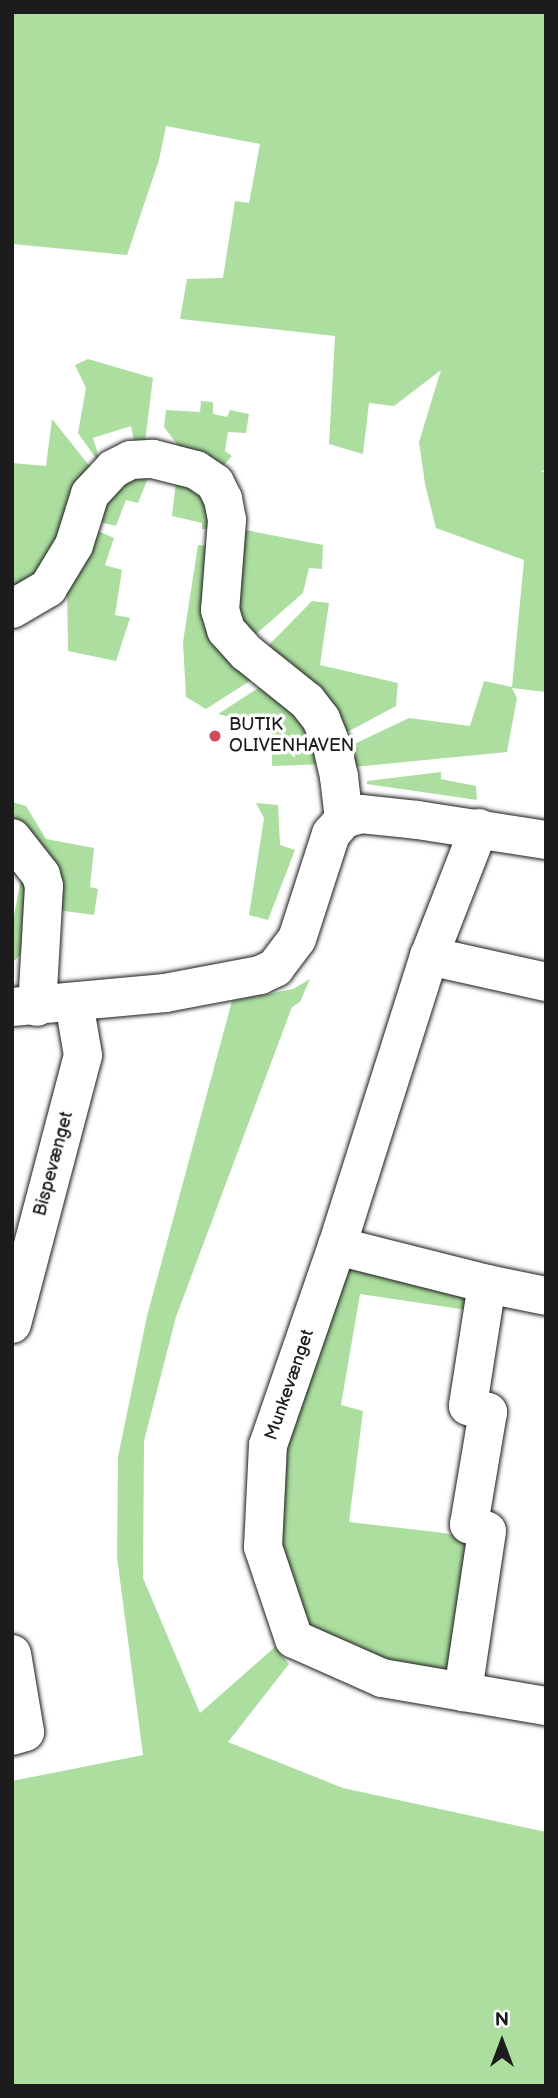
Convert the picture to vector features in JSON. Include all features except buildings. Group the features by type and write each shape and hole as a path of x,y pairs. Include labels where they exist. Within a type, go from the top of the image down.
{"street":[{"path":"12,609 48,588 74,545 90,494 113,469 131,460 153,459 196,470 215,483 223,499 227,520 220,610 226,630 247,653 307,701 321,719 332,746 344,819"},
{"path":"12,838 41,875 44,886 24,1007 165,993 260,975 275,968 297,939 331,834 344,819 361,814 479,828 546,840"},
{"name":"Munkevænget","path":"479,828 429,956 337,1246 268,1445 263,1547 294,1639 382,1678 546,1706"},
{"path":"429,956 546,982"},
{"name":"Bispevænget","path":"12,1324 83,1055 74,1003"},
{"path":"337,1246 546,1296"},
{"path":"463,1692 487,1531 469,1524 488,1412 468,1406 487,1283"},
{"path":"12,1654 25,1732 12,1736"}],"green space":[{"path":"12,12 546,12 546,471 539,470 546,473 546,692 512,688 517,698 507,752 354,767 346,748 409,718 470,726 484,681 512,687 524,560 436,528 425,484 419,442 441,370 394,406 369,403 363,454 329,444 335,336 180,319 187,279 223,278 235,201 249,203 260,144 166,126 159,160 127,255 12,244"},
{"path":"88,359 153,378 144,450 136,451 131,426 93,438 102,467 78,433 86,388 75,365"},
{"path":"201,401 213,402 213,414 227,417 230,410 249,414 246,433 228,432 225,451 232,456 218,472 184,453 164,427 166,410 200,412"},
{"path":"52,419 96,474 44,575 12,589 12,463 46,466"},
{"path":"150,473 138,503 126,500 116,526 93,520 109,490"},
{"path":"177,473 217,511 207,588 259,675 206,709 186,697 183,642 198,545 208,546 210,529 202,529 202,523 172,516"},
{"path":"89,527 114,538 105,565 122,570 115,615 130,618 116,661 68,651 67,586"},
{"path":"240,529 323,545 322,569 309,568 303,593 249,640 230,580"},
{"path":"312,601 329,603 320,665 398,683 396,706 338,737 262,652"},
{"path":"271,680 302,709 327,764 272,766 272,727 218,714"},
{"path":"441,772 441,779 476,786 477,800 367,784 367,781"},
{"path":"12,802 26,806 46,839 94,848 90,887 98,889 94,915 57,910 58,882 12,819"},
{"path":"256,803 278,805 280,845 295,850 268,920 249,915 264,818"},
{"path":"12,851 33,878 30,946 12,963 12,926 21,879 12,872"},
{"path":"310,979 300,1002 292,1007 176,1317 144,1441 143,1578 200,1713 275,1647 289,1664 228,1742 343,1788 546,1832 546,2086 12,2086 12,1781 143,1755 117,1557 118,1457 147,1316 232,1001 293,989"},
{"path":"354,1265 461,1289 474,1311 360,1294 341,1405 363,1411 349,1522 444,1533 479,1541 458,1657 439,1672 388,1665 310,1634 275,1547 280,1452 341,1269"}],"place":[{"name":"BUTIK OLIVENHAVEN","path":"215,736"}]}
